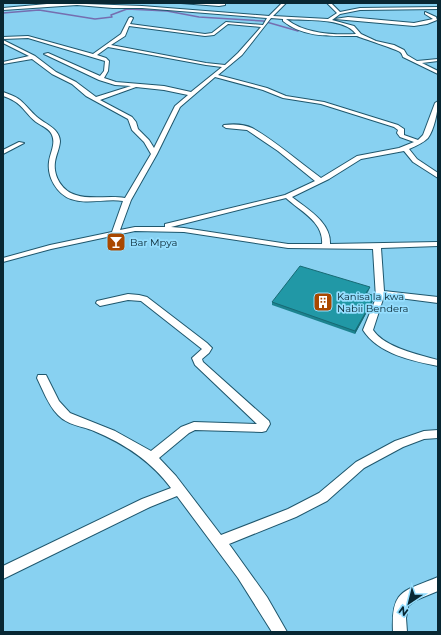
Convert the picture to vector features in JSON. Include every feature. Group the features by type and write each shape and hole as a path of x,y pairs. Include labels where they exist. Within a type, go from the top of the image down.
{"street":[{"path":"56,6 61,3"},
{"path":"182,3 223,4 220,10 214,13"},
{"path":"115,233 127,200 154,154 176,109 245,48 284,3"},
{"path":"329,3 339,13"},
{"path":"3,9 77,4 113,7 142,7 284,19 329,20 347,18 414,24 435,20 435,18 426,13"},
{"path":"350,4 368,8"},
{"path":"329,20 339,13 368,8 431,5 438,8"},
{"path":"93,56 123,35 131,18"},
{"path":"284,19 290,25 324,35 345,37 359,35"},
{"path":"329,20 353,27 359,35 375,42 392,46 402,51 405,56 438,73"},
{"path":"128,25 205,35 213,34 228,23 264,26"},
{"path":"3,38 28,37 107,61 107,68 102,79"},
{"path":"3,41 33,57 54,73 74,83 88,95 130,118 133,122 135,130 147,141 154,154"},
{"path":"108,46 206,64 225,66"},
{"path":"46,54 102,79 121,84 164,88 192,94"},
{"path":"3,63 33,57"},
{"path":"417,62 438,60"},
{"path":"215,76 265,88 285,97 322,103 384,122 400,128 400,133 402,136 419,142"},
{"path":"97,99 136,86"},
{"path":"3,94 17,100 37,120 51,129 55,134 57,141 52,162 52,169 57,184 62,190 83,199 116,198 127,200"},
{"path":"159,229 287,196 320,181 359,157 406,148 419,142 426,136 435,123 432,115 438,103"},
{"path":"226,126 241,127 249,130 280,150 320,181"},
{"path":"3,152 21,143"},
{"path":"406,148 407,152 415,160 438,176"},
{"path":"287,196 325,230 328,241 326,247"},
{"path":"3,260 50,247 135,229 189,231 288,246 326,247 438,244"},
{"path":"377,246 380,298 368,330 370,335 376,340 409,354 438,363"},
{"path":"380,293 438,300"},
{"path":"100,303 134,296 144,299 207,348 206,351 198,358 198,363 265,424 262,428 194,426 185,430 151,458"},
{"path":"42,378 58,408 66,416 121,440 151,458 171,477 258,594 280,632"},
{"path":"219,542 292,513 323,497 360,465 399,444 424,435 438,434"},
{"path":"3,573 146,503 180,490"},
{"path":"400,632 399,608 407,596 438,584"}],"building":[{"name":"Kanisa la kwa Nabii Bendera","path":"300,266 370,287 366,293 375,296 355,331 272,302"}],"waterway":[{"path":"3,13 39,10 95,19 112,17 111,15 127,9 167,11 199,17 263,21 298,31"}],"place":[{"name":"Bar Mpya","path":"116,242"},
{"name":"Kanisa la kwa Nabii Bendera","path":"323,302"}]}
